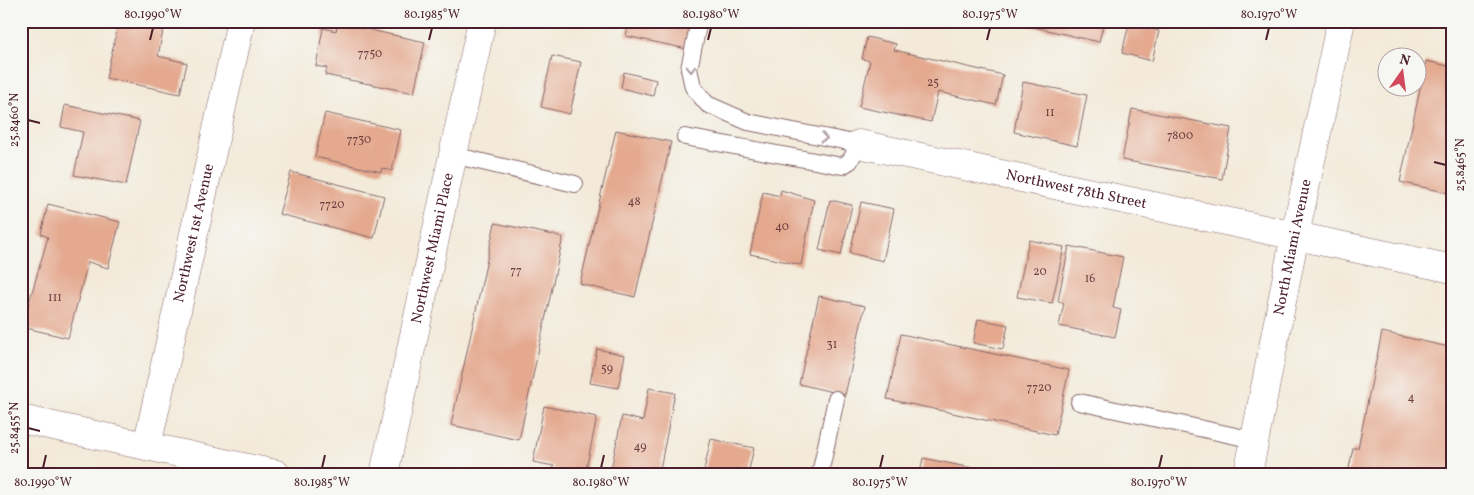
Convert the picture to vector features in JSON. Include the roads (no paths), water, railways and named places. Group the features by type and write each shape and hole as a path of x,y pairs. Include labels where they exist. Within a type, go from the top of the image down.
{"street":[{"name":"Northwest 1st Avenue","path":"147,446 241,21"},
{"name":"Northwest Miami Place","path":"384,474 482,21"},
{"name":"North Miami Avenue","path":"1248,474 1295,235 1341,21"},
{"name":"Northwest 78th Street","path":"859,144 1453,269"},
{"path":"21,419 276,474"}],"lane":[{"path":"685,137 842,166 850,161 859,144 748,122 707,104 694,87 689,69 699,21"},
{"path":"452,156 575,184"},
{"path":"820,474 836,398"},
{"path":"1079,402 1254,440"}]}
